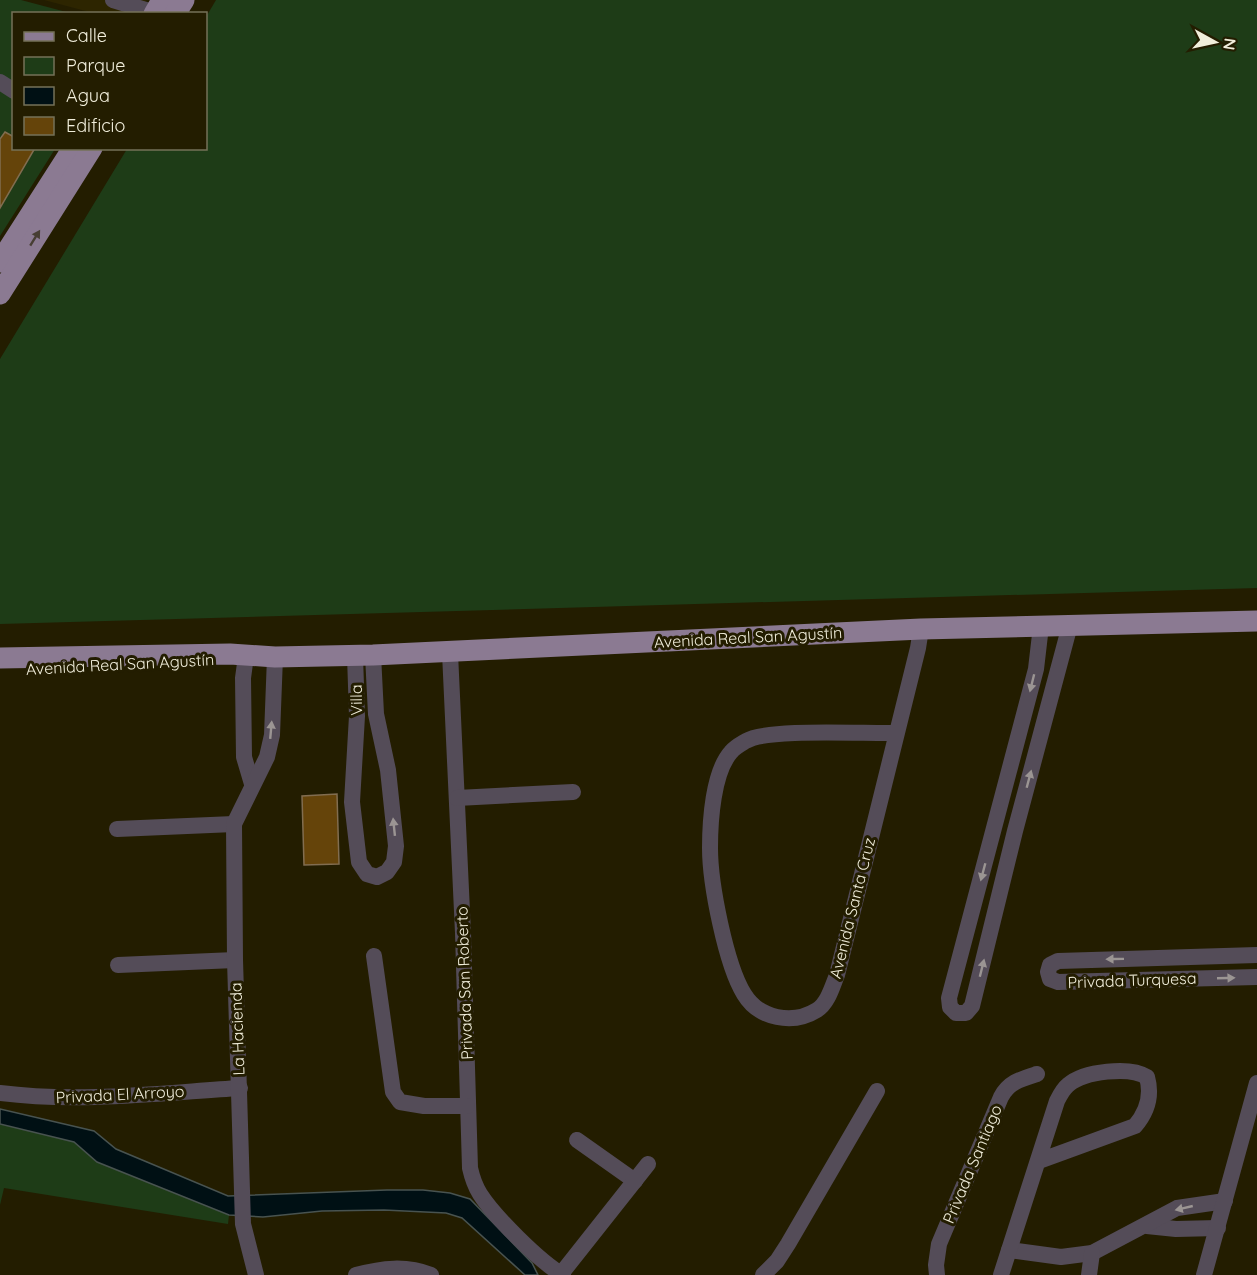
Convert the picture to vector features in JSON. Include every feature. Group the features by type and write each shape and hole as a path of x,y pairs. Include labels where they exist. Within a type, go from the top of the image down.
{"main road":[{"path":"160,9 184,0"},
{"path":"0,262 72,150"},
{"path":"1,288 91,150"},
{"name":"Avenida Real San Agustín","path":"0,658 230,654 275,657 364,656 921,629 1257,621"},
{"name":"Avenida Real San Agustín","path":"0,670 242,656"}],"street":[{"path":"113,0 160,9"},
{"path":"1041,626 1036,669 949,998 950,1007 956,1014 966,1013 972,1006 1015,831 1070,625"},
{"name":"Avenida Santa Cruz","path":"896,733 771,734 749,739 732,751 722,766 714,795 710,849 718,909 735,975 745,996 759,1010 776,1018 795,1018 818,1010 828,996 837,975 896,733 921,629"},
{"name":"Privada San Roberto","path":"450,653 470,1168 479,1193 530,1248 562,1275"},
{"path":"242,656 244,757 252,784"},
{"name":"Villa","path":"364,656 366,690 388,770 396,846 394,862 387,872 377,877 367,874 359,862 352,802 355,744 366,690"},
{"name":"La Hacienda","path":"256,1275 243,1224 235,960 234,824 267,757 272,735 275,657"},
{"path":"355,744 381,743"},
{"path":"457,798 573,792"},
{"path":"117,829 234,824"},
{"path":"996,826 1015,831"},
{"path":"374,956 393,1092 400,1102 424,1106 467,1106"},
{"name":"Privada Turquesa","path":"1257,956 1058,961 1050,965 1048,972 1050,979 1058,982 1257,977"},
{"path":"1158,958 1158,980"},
{"path":"118,965 235,960"},
{"path":"1001,1275 1057,1101 1069,1083 1098,1074 1121,1071 1140,1072 1147,1077 1148,1102 1135,1126 1039,1161"},
{"name":"Privada Santiago","path":"938,1275 936,1265 939,1244 1001,1097 1013,1082 1036,1074"},
{"path":"1204,1275 1225,1201 1251,1130 1257,1083"},
{"name":"Privada El Arroyo","path":"0,1093 39,1098 78,1098 240,1088"},
{"path":"763,1275 777,1261 788,1244 877,1091"},
{"path":"577,1140 634,1180"},
{"path":"562,1275 648,1164"},
{"path":"1009,1250 1061,1257 1092,1253 1147,1226 1177,1208 1225,1201"},
{"path":"1147,1226 1176,1229 1218,1228"},
{"path":"1089,1275 1092,1253"},
{"path":"356,1275 398,1268 431,1275"}],"shaded area":[{"path":"44,0 146,0 139,12 89,12"}],"green space":[{"path":"0,0 21,0 66,12 12,12 12,150 54,150 0,236"},
{"path":"216,0 1257,0 1257,588 0,624 0,359 126,150 207,150 207,15"},
{"path":"0,1124 74,1142 97,1162 229,1215 228,1224 4,1188 0,1205"}],"water":[{"path":"0,1109 94,1131 116,1149 228,1196 423,1190 450,1193 470,1199 532,1263 538,1275 525,1275 462,1218 446,1213 384,1210 322,1211 263,1217 229,1215 97,1162 74,1142 0,1124"}],"building":[{"path":"5,132 12,136 12,150 34,150 0,208 0,139"},
{"path":"337,794 339,864 304,865 302,796"}]}
